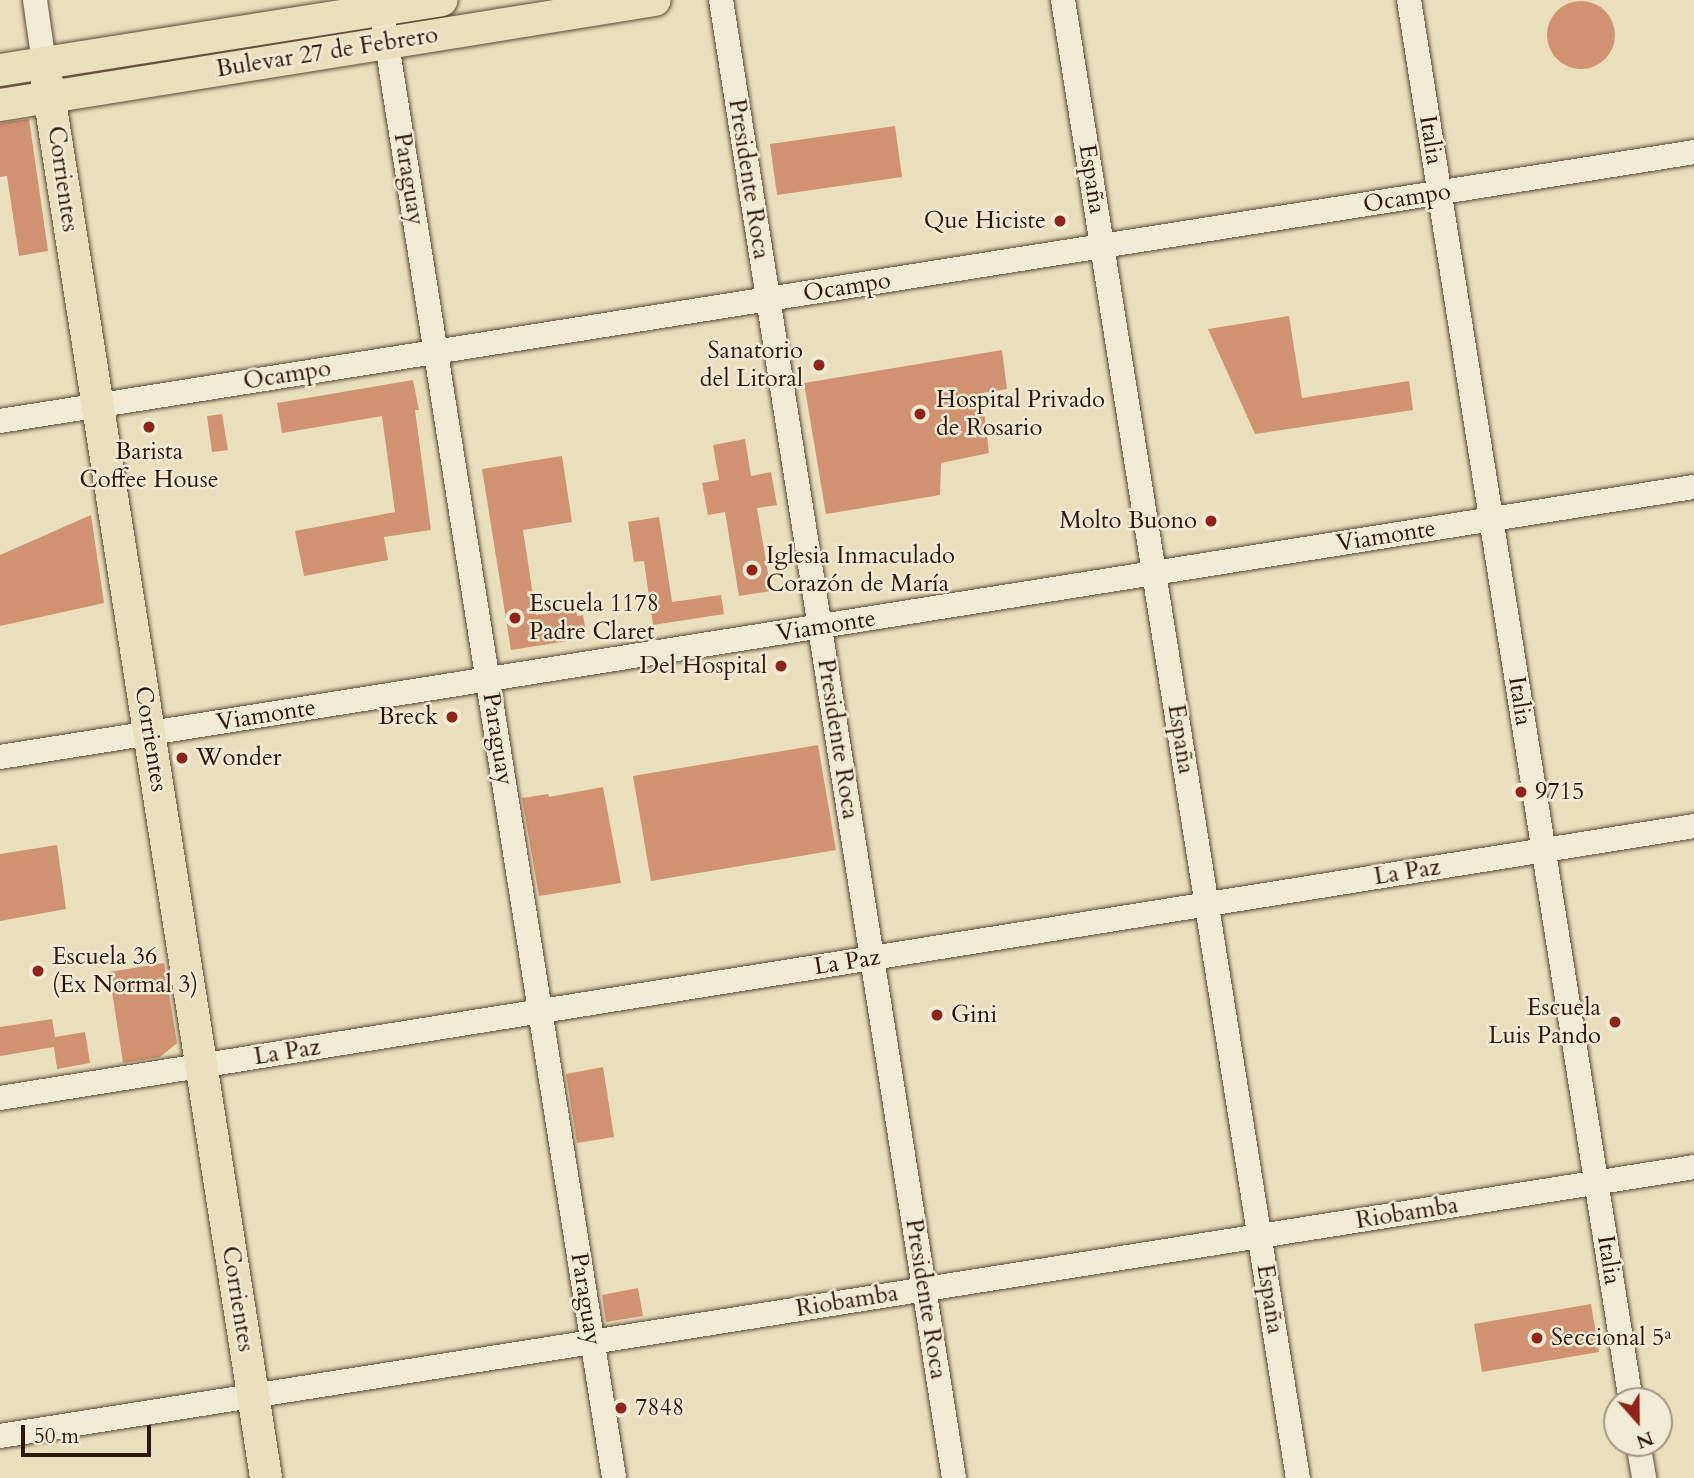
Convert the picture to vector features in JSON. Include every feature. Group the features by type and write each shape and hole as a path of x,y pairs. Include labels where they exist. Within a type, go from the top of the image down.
{"main road":[{"name":"Bulevar 27 de Febrero","path":"0,70 381,5 441,0"},
{"name":"Bulevar 27 de Febrero","path":"0,104 655,0"},
{"name":"Corrientes","path":"44,63 266,1478"}],"street":[{"name":"Corrientes","path":"35,0 44,63"},
{"name":"Presidente Roca","path":"721,0 954,1478"},
{"name":"España","path":"1063,0 1298,1478"},
{"name":"Italia","path":"1409,0 1629,1387"},
{"name":"Paraguay","path":"381,5 614,1478"},
{"name":"Ocampo","path":"0,421 1694,152"},
{"name":"Viamonte","path":"0,757 1694,487"},
{"name":"La Paz","path":"0,1098 1694,826"},
{"name":"Riobamba","path":"0,1436 1694,1167"},
{"path":"1640,1457 1644,1478"}],"building":[{"path":"1574,1 1588,1 1600,6 1610,16 1615,35 1610,54 1600,64 1588,69 1574,69 1562,64 1552,54 1547,42 1547,28 1552,16 1562,6"},
{"path":"29,119 48,251 19,256 7,176 0,177 0,123"},
{"path":"895,126 902,177 777,195 770,144"},
{"path":"1289,316 1302,398 1409,381 1413,410 1255,434 1208,329"},
{"name":"Hospital Privado de Rosario","path":"1002,350 1007,389 982,393 989,453 941,463 940,495 826,514 804,383"},
{"path":"413,380 419,410 415,410 431,530 384,537 388,560 304,576 295,531 395,512 382,416 282,433 277,403"},
{"path":"222,414 228,450 212,452 207,416"},
{"path":"745,439 751,476 771,472 777,505 757,508 771,591 739,596 725,512 708,515 702,483 719,480 713,445"},
{"path":"562,456 572,522 523,530 536,615 576,609 577,616 583,615 587,638 511,650 482,469"},
{"path":"91,515 104,603 0,626 0,555"},
{"path":"659,517 672,602 721,595 724,614 653,625 644,561 634,562 628,522"},
{"path":"818,745 836,850 651,881 633,776"},
{"path":"603,787 621,883 539,896 522,798 548,794 549,797"},
{"path":"57,845 66,909 0,921 0,854"},
{"path":"164,963 177,1043 160,1057 123,1063 109,972"},
{"path":"52,1019 55,1037 85,1032 90,1063 57,1069 54,1047 0,1056 0,1027"},
{"path":"603,1067 614,1137 577,1143 566,1074"},
{"path":"638,1288 643,1316 606,1322 602,1295"},
{"name":"Seccional 5ª","path":"1591,1304 1599,1352 1482,1372 1474,1324"}],"place":[{"name":"Que Hiciste","path":"1060,221"},
{"name":"Sanatorio del Litoral","path":"819,365"},
{"name":"Hospital Privado de Rosario","path":"920,414"},
{"name":"Barista Coffee House","path":"149,427"},
{"name":"Molto Buono","path":"1211,521"},
{"name":"Iglesia Inmaculado Corazón de María","path":"752,570"},
{"name":"Escuela 1178 Padre Claret","path":"515,618"},
{"name":"Del Hospital","path":"781,666"},
{"name":"Breck","path":"452,717"},
{"name":"Wonder","path":"182,758"},
{"name":"9715","path":"1521,792"},
{"name":"Escuela 36 (Ex Normal 3)","path":"38,971"},
{"name":"Gini","path":"937,1015"},
{"name":"Escuela Luis Pando","path":"1615,1022"},
{"name":"Seccional 5ª","path":"1537,1338"},
{"name":"7848","path":"621,1408"}]}
